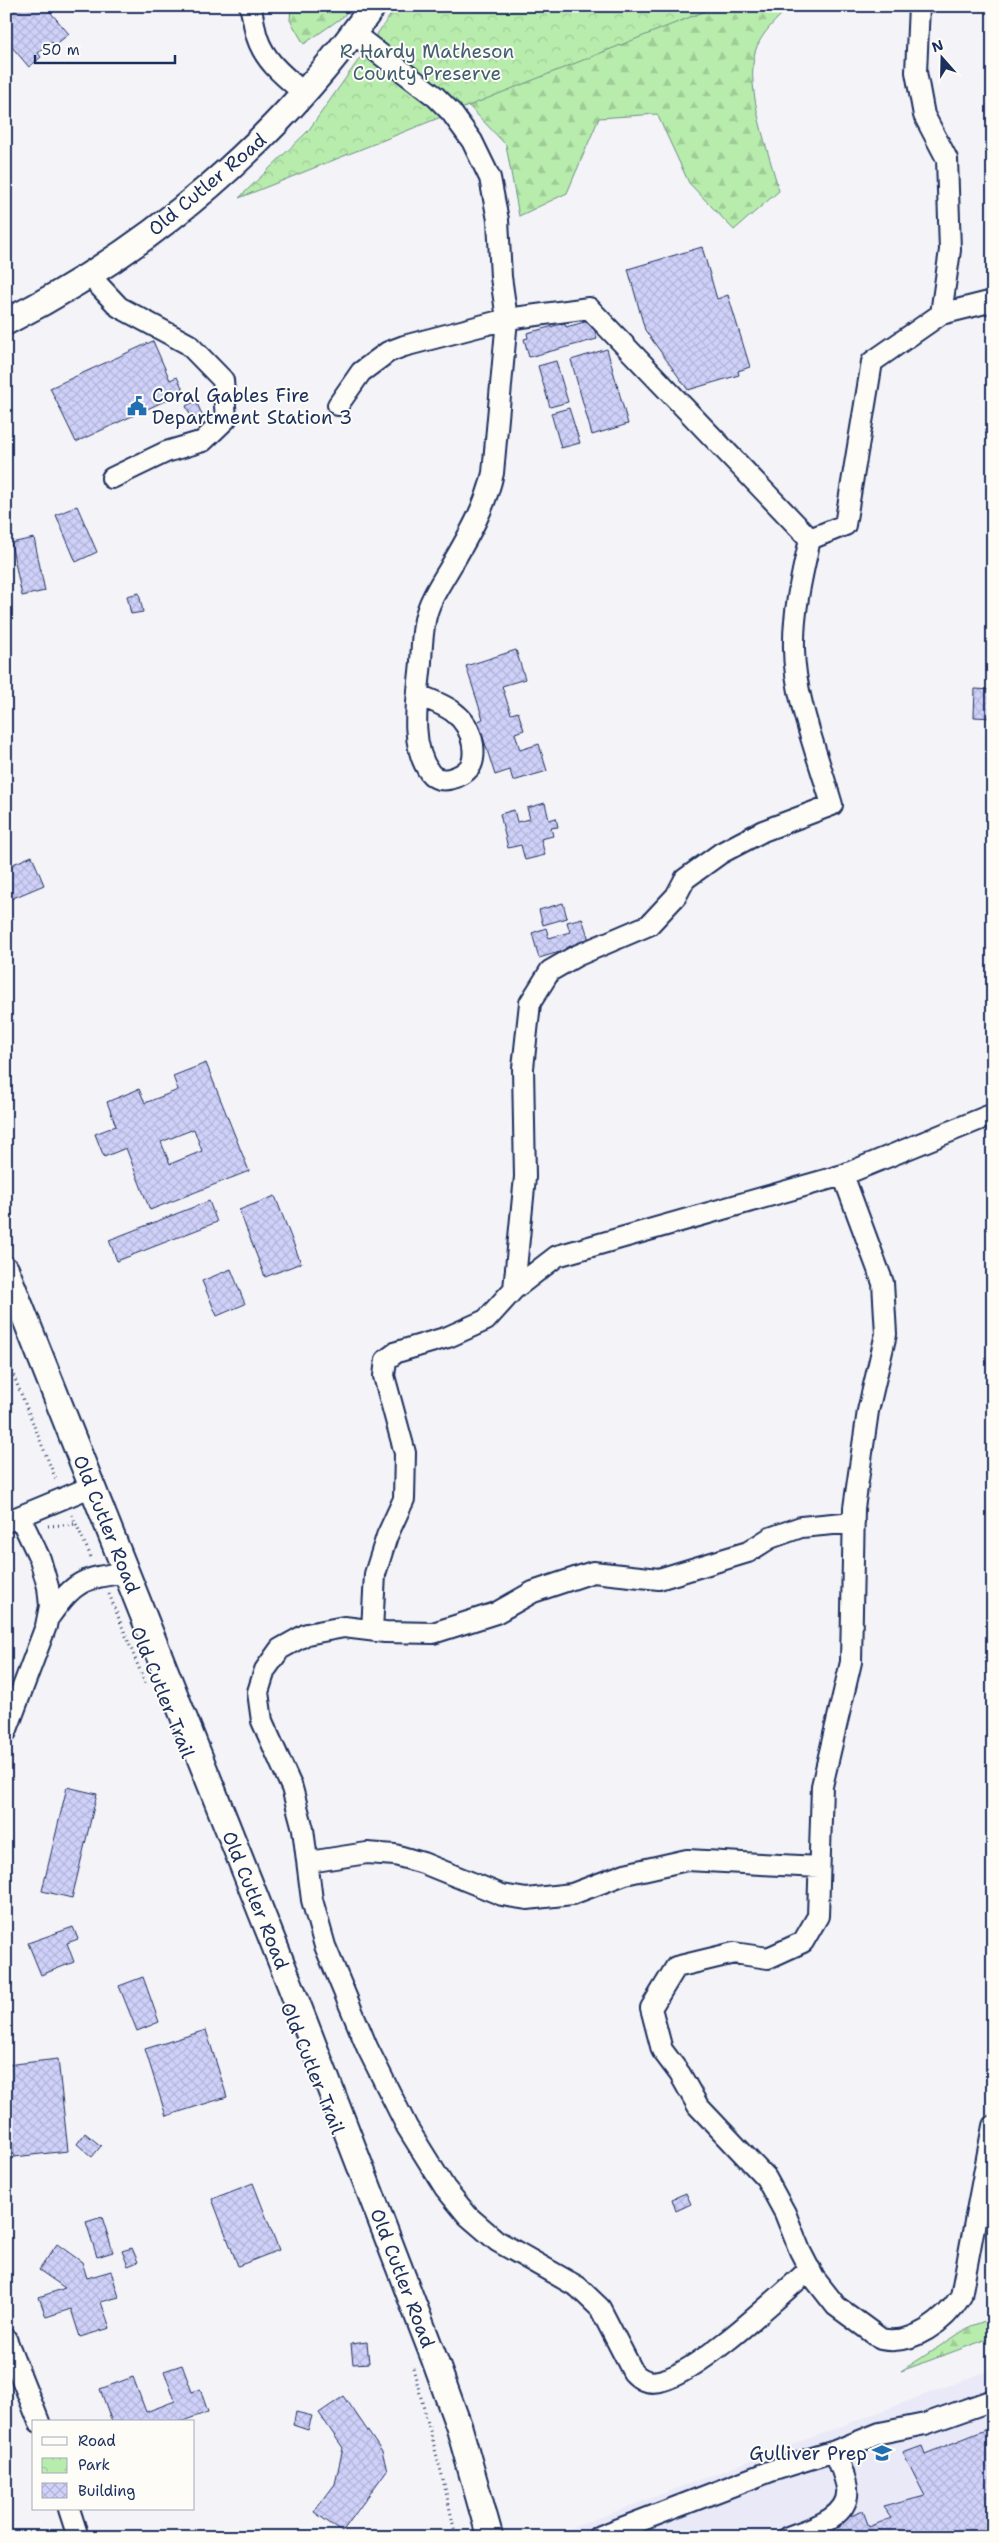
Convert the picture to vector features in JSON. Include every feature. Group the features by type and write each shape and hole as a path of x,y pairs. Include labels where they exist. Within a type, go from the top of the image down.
{"main road":[{"name":"Old Cutler Road","path":"6,322 89,275 175,215 217,180 264,137 304,93 354,34 373,6"},
{"name":"Old Cutler Road","path":"6,1270 127,1572 434,2358 459,2427 490,2537"}],"street":[{"path":"250,6 257,36 267,57 304,93"},
{"path":"919,6 916,72 924,115 947,159 950,250 941,314"},
{"path":"354,34 436,97 464,129 480,154 490,178 496,204 507,319 490,484 470,534 428,608 423,629 418,695"},
{"path":"89,275 119,307 188,344 223,380 226,419 203,441 166,452 112,478"},
{"path":"810,540 845,525 872,362 941,314 993,301"},
{"path":"338,405 361,372 388,352 417,341 507,319 589,308 810,540"},
{"path":"514,1289 524,1176 523,1068 530,1004 550,971 576,956 649,925 676,896 685,879 721,854 763,831 832,805 803,707 794,650 798,592 810,540"},
{"path":"372,1630 376,1574 387,1536 404,1499 405,1453 384,1376 386,1360 398,1352 448,1337 486,1320 514,1289 557,1256 843,1175 993,1114"},
{"path":"843,1175 883,1283 886,1334 868,1411 854,1508 851,1662 822,1786 818,1916 803,1942 768,1958 734,1953 676,1966 651,2008 662,2050 680,2074 698,2106 766,2178 785,2213 800,2251 810,2269 836,2306 881,2339 888,2340 908,2337 942,2320 961,2296 993,2126"},
{"path":"49,1617 49,1597 43,1567 33,1541 13,1520 93,1486"},
{"path":"810,2269 721,2344 684,2371 664,2380 648,2382 639,2379 624,2357 600,2308 578,2287 497,2241 468,2216 445,2188 407,2127 367,2047 325,1946 312,1900 309,1862 292,1788 262,1721 258,1692 265,1670 280,1649 307,1634 344,1627 433,1633 496,1613 533,1592 593,1572 659,1578 748,1552 770,1538 801,1527 854,1522"},
{"path":"6,1732 49,1617 64,1596 79,1582 100,1576 127,1572"},
{"path":"309,1862 367,1852 395,1855 423,1863 502,1895 527,1900 572,1894 625,1874 687,1860 819,1867"},
{"path":"6,2338 38,2420"},
{"path":"598,2537 736,2483 835,2451 880,2433 925,2424 993,2400"},
{"path":"788,2537 829,2520 841,2509 847,2490 835,2451"},
{"path":"69,2510 78,2537"}],"path":[{"path":"6,1357 54,1476"},
{"path":"72,1514 88,1550"},
{"path":"42,1527 76,1524"},
{"name":"Old Cutler Trail","path":"107,1591 148,1692"},
{"path":"411,2360 443,2478 456,2537"}],"shaded area":[{"name":"Gulliver Prep","path":"993,2369 993,2537 548,2537"}],"green space":[{"path":"291,6 350,6 344,16 304,44 290,20"},
{"name":"R Hardy Matheson County Preserve","path":"397,6 718,6 239,198 308,131"},
{"path":"416,6 790,6 770,27 757,45 753,67 756,103 764,140 779,191 734,230 689,183 657,114 599,118 567,193 519,216 506,145 410,44"},
{"path":"993,2318 993,2337 901,2371 971,2326"}],"building":[{"path":"6,6 13,12 20,6 45,6 69,34 55,45 52,42 38,53 41,57 29,67 6,40"},
{"path":"702,247 717,299 728,295 750,367 738,371 739,375 688,390 645,330 628,269"},
{"path":"592,320 597,339 529,357 524,339 528,338 527,333 565,323 566,327"},
{"path":"153,341 170,380 177,377 184,392 76,442 50,388"},
{"path":"607,349 628,424 592,435 571,360"},
{"path":"556,361 568,402 550,407 538,366"},
{"path":"196,401 204,419 194,423 186,406"},
{"path":"569,408 580,443 561,448 551,413"},
{"path":"77,506 97,552 76,562 56,515"},
{"path":"34,538 45,591 22,596 11,543"},
{"path":"139,593 143,612 131,614 127,596"},
{"path":"516,650 525,679 502,686 511,714 518,712 524,730 515,733 520,750 539,744 547,771 513,781 510,770 495,775 478,721 483,719 466,666"},
{"path":"975,689 993,690 993,718 974,717"},
{"path":"545,803 549,820 556,818 558,827 551,828 553,836 541,839 545,855 525,860 521,845 508,848 500,814 514,810 517,822 530,819 527,808"},
{"path":"32,856 44,885 6,901 6,867"},
{"path":"563,903 567,918 543,925 539,910"},
{"path":"582,918 590,943 539,958 532,933 546,928 549,938 570,932 567,922"},
{"path":"206,1063 249,1171 150,1210 126,1148 104,1157 95,1134 116,1126 107,1102 139,1089 145,1103 178,1090 173,1076","holes":["194,1129 202,1151 170,1164 161,1142"]},
{"path":"275,1196 301,1263 265,1277 239,1210"},
{"path":"209,1201 217,1222 117,1261 109,1240"},
{"path":"231,1269 245,1304 217,1316 202,1281"},
{"path":"67,1787 97,1794 72,1898 42,1891"},
{"path":"73,1927 78,1939 67,1943 74,1962 41,1975 28,1943"},
{"path":"143,1977 159,2022 137,2031 119,1986"},
{"path":"206,2030 227,2097 166,2116 145,2049"},
{"path":"58,2059 68,2151 14,2157 6,2065"},
{"path":"85,2133 101,2146 92,2157 77,2144"},
{"path":"253,2183 279,2250 238,2266 212,2199"},
{"path":"686,2193 691,2204 676,2211 672,2199"},
{"path":"102,2217 113,2252 97,2257 86,2222"},
{"path":"57,2244 82,2262 87,2278 111,2271 119,2297 101,2302 110,2328 80,2337 71,2309 46,2317 39,2297 65,2288 39,2270"},
{"path":"132,2248 138,2262 128,2266 122,2251"},
{"path":"367,2342 369,2363 353,2364 351,2344"},
{"path":"182,2365 192,2392 200,2389 208,2412 186,2420 111,2420 100,2389 133,2377 146,2412 175,2401 164,2371"},
{"path":"344,2396 382,2452 387,2470 342,2532 314,2512 335,2484 343,2448 319,2413"},
{"path":"296,2412 312,2416 308,2430 293,2425"},
{"path":"993,2427 993,2537 798,2537 863,2511 869,2527 891,2518 883,2507 925,2496 903,2453 922,2446 925,2454"}],"place":[{"name":"Coral Gables Fire Department Station 3","path":"137,406"},
{"name":"Gulliver Prep","path":"882,2453"}]}
